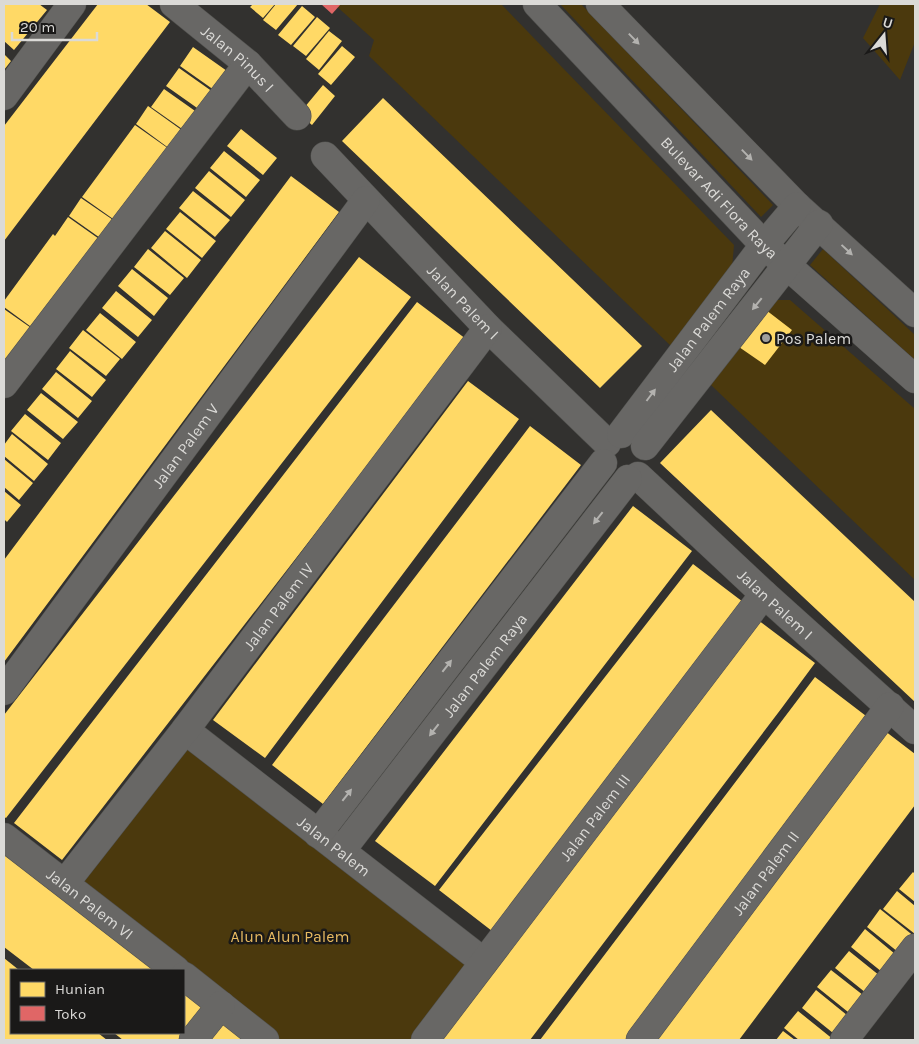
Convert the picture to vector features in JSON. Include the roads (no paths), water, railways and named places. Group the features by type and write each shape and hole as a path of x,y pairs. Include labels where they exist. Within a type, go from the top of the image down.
{"street":[{"path":"4,96 72,4"},
{"name":"Jalan Pinus I","path":"174,4 248,64 297,116"},
{"name":"Bulevar Adi Flora Raya","path":"537,4 764,245 915,380"},
{"path":"600,4 797,206 915,313"},
{"path":"4,384 248,64"},
{"name":"Jalan Palem I","path":"325,156 488,328 610,447"},
{"name":"Jalan Palem V","path":"4,691 366,200"},
{"name":"Jalan Palem Raya","path":"318,834 764,245 797,206"},
{"name":"Jalan Palem Raya","path":"645,446 819,224"},
{"name":"Jalan Palem IV","path":"65,883 185,730 488,328"},
{"path":"630,434 638,438 645,446 648,457 645,468 633,478 617,478 608,472 610,447 630,434"},
{"name":"Jalan Palem Raya","path":"341,851 633,478"},
{"name":"Jalan Palem I","path":"633,478 915,730"},
{"name":"Jalan Palem III","path":"425,1040 764,594"},
{"name":"Jalan Palem II","path":"640,1040 890,706"},
{"name":"Jalan Palem","path":"185,730 484,962"},
{"name":"Jalan Palem VI","path":"4,837 175,969"},
{"path":"844,1040 915,948"},
{"path":"185,977 265,1040"},
{"path":"193,1040 221,1006"}],"place":[{"name":"Pos Palem","path":"766,338"}],"park label":[{"name":"Alun Alun Palem","path":"290,936"}]}
